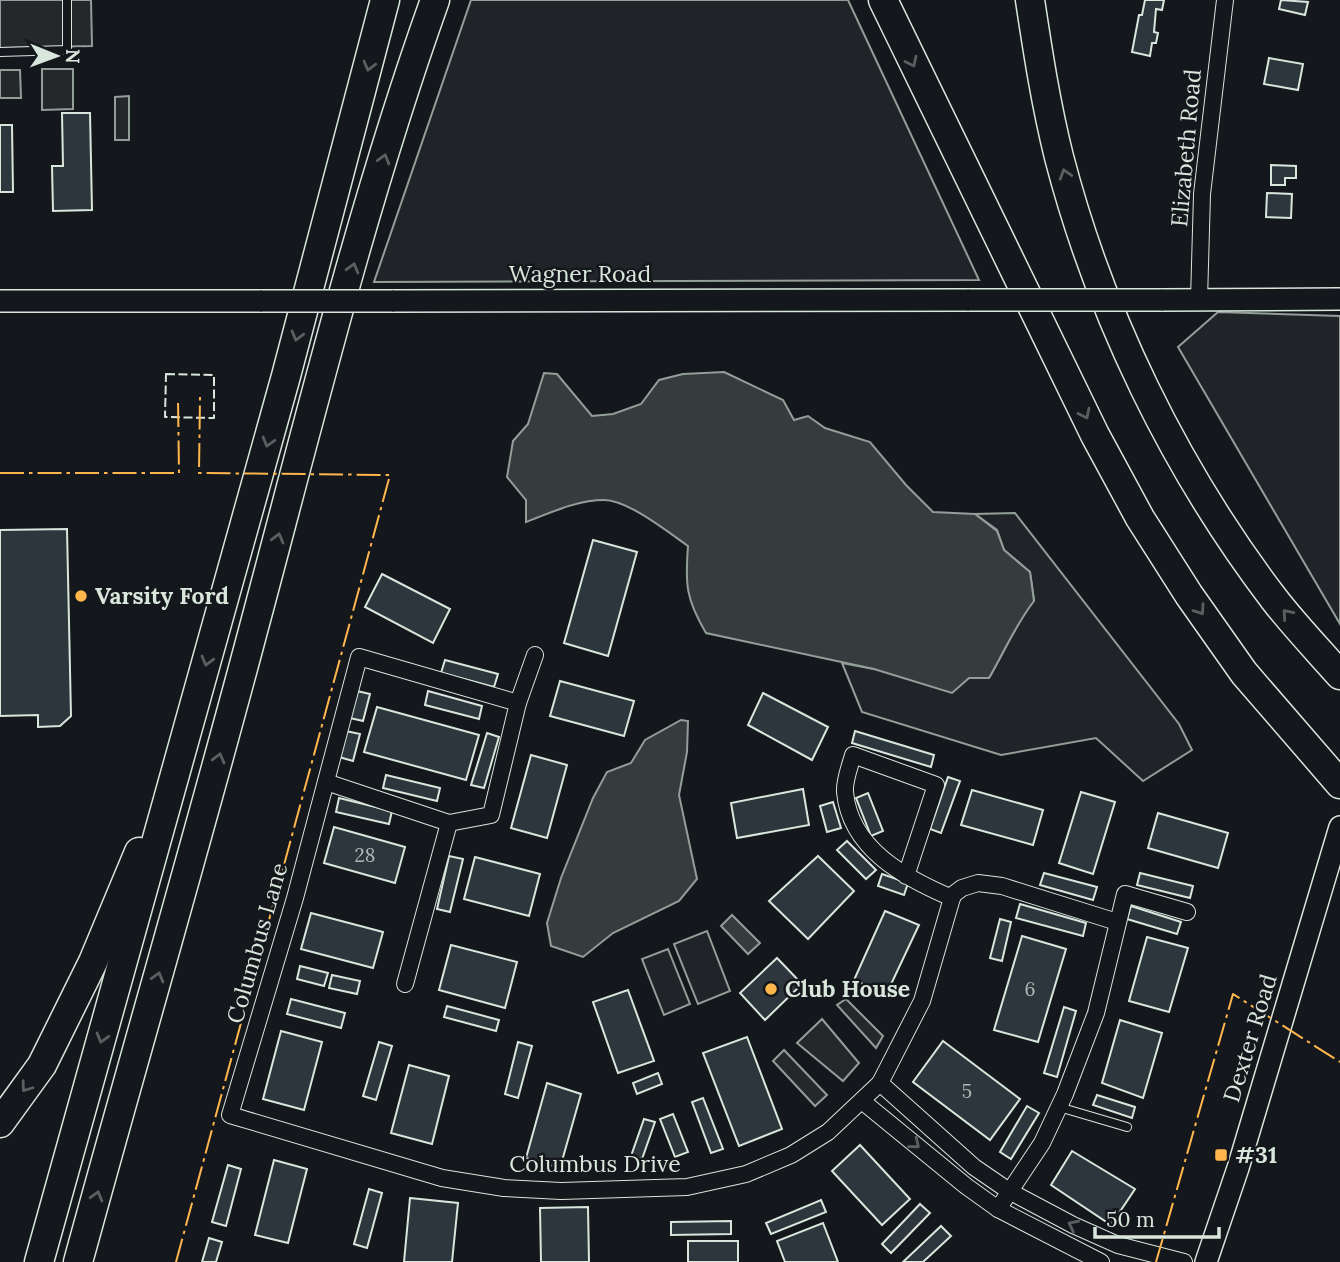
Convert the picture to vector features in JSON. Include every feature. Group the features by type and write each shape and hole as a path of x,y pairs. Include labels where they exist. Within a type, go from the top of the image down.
{"highway":[{"path":"39,1262 328,223 385,0"},
{"path":"78,1262 234,703 320,380 409,73 435,0"},
{"path":"883,0 1094,435 1140,517 1244,673 1340,784"},
{"path":"1030,0 1043,85 1060,158 1084,239 1124,343 1161,421 1239,551 1276,601 1340,675"},
{"path":"0,1123 42,1065 93,962 187,736"}],"main road":[{"name":"Wagner Road","path":"0,301 1340,299"},
{"name":"Dexter Road","path":"1206,1262 1238,1168 1337,836"}],"street":[{"name":"Elizabeth Road","path":"1199,300 1202,194 1225,0"},
{"path":"326,782 449,823 491,815 519,703 535,655"},
{"name":"Columbus Lane","path":"230,1115 295,898 359,657 519,703"},
{"path":"906,876 936,785 853,755 844,791 854,825 870,848 906,876 952,898 950,897 962,888 978,883 1002,886 1117,922"},
{"path":"405,984 449,823"},
{"path":"998,1209 1042,1143 1059,1107 1096,1013 1125,894 1187,912"},
{"name":"Columbus Drive","path":"230,1115 442,1178 504,1188 611,1190 687,1187 746,1174 791,1155 828,1132 880,1083 922,1001 952,898"},
{"path":"880,1083 980,1171 1009,1191 1073,1226 1118,1245 1184,1262"},
{"path":"862,1101 998,1209 1097,1260 1102,1238"},
{"path":"969,1188 980,1171"}],"lane":[{"path":"0,52 67,50 67,0"},
{"path":"1059,1107 1127,1127"}],"shaded area":[{"path":"0,0 91,0 92,46 0,48"},
{"path":"471,0 848,0 979,280 374,282"},
{"path":"42,69 73,69 73,109 42,110"},
{"path":"0,70 20,70 21,98 0,98"},
{"path":"129,96 129,140 115,140 115,97"},
{"path":"1218,312 1340,316 1340,624 1178,347"},
{"path":"724,372 783,400 794,420 808,416 825,428 870,442 933,512 975,514 997,531 1004,550 1030,572 1034,601 989,678 969,678 952,693 874,669 706,633 694,611 688,591 688,546 648,518 614,501 574,505 526,522 526,500 507,477 513,441 528,424 544,373 557,374 592,416 613,414 641,404 659,380 683,374"},
{"path":"1015,513 1179,724 1192,750 1143,781 1096,738 1001,755 862,712 842,663 874,669 989,678 1034,600 1030,572 1004,550 997,530 975,514"},
{"path":"681,720 688,721 687,752 679,795 697,879 679,901 613,933 583,957 551,946 547,923 561,878 593,798 607,772 631,763 645,740"},
{"path":"732,915 760,943 748,954 721,926"},
{"path":"707,931 730,991 698,1004 674,944"},
{"path":"668,949 690,1004 664,1015 642,959"},
{"path":"846,999 883,1036 876,1048 837,1005"},
{"path":"822,1019 859,1063 843,1081 797,1043"},
{"path":"784,1050 827,1095 815,1106 773,1061"}],"building":[{"path":"1145,0 1164,0 1162,10 1156,9 1154,32 1158,33 1156,43 1152,43 1150,56 1132,52 1139,15 1142,15"},
{"path":"1281,0 1308,2 1305,15 1279,9"},
{"path":"1269,58 1303,64 1298,90 1264,84"},
{"path":"62,113 90,113 92,210 53,211 52,166 63,166"},
{"path":"0,125 12,125 13,192 0,192"},
{"path":"1271,165 1296,166 1296,178 1285,178 1285,185 1271,185"},
{"path":"1267,193 1292,194 1291,218 1266,217"},
{"path":"67,529 71,716 60,726 38,727 38,715 0,716 0,530"},
{"path":"593,540 637,552 608,656 564,643"},
{"path":"382,574 450,609 433,643 365,607"},
{"path":"445,660 498,674 494,687 441,673"},
{"path":"560,681 634,701 624,736 550,716"},
{"path":"357,691 370,694 363,721 350,718"},
{"path":"428,691 482,706 479,719 425,705"},
{"path":"763,693 828,727 812,760 748,725"},
{"path":"377,707 479,735 466,780 364,752"},
{"path":"346,731 360,734 353,761 339,757"},
{"path":"855,731 934,755 931,767 852,743"},
{"path":"487,733 499,737 484,788 471,785"},
{"path":"531,755 567,765 547,838 511,828"},
{"path":"386,775 440,788 437,801 383,788"},
{"path":"948,777 960,781 941,833 930,829"},
{"path":"803,789 809,825 737,838 731,803"},
{"path":"972,790 1043,810 1033,845 961,825"},
{"path":"1081,792 1115,802 1093,874 1059,863"},
{"path":"868,793 883,831 871,836 856,798"},
{"path":"339,798 392,811 389,824 336,812"},
{"path":"833,802 841,828 827,832 820,806"},
{"path":"1158,813 1228,833 1218,868 1148,848"},
{"path":"334,827 405,847 395,883 324,863"},
{"path":"847,841 876,870 866,879 837,850"},
{"path":"449,856 463,859 450,912 437,909"},
{"path":"818,856 854,891 808,939 769,901"},
{"path":"475,857 540,874 529,916 464,899"},
{"path":"1044,873 1097,887 1093,900 1040,885"},
{"path":"1140,873 1193,886 1190,898 1137,885"},
{"path":"882,874 908,883 904,895 878,886"},
{"path":"1020,904 1086,923 1083,936 1016,918"},
{"path":"1131,906 1181,922 1177,934 1127,919"},
{"path":"885,911 919,925 886,995 854,980"},
{"path":"311,913 383,932 373,968 301,949"},
{"path":"1000,919 1011,922 1002,961 990,958"},
{"path":"1022,936 1066,949 1038,1042 994,1030"},
{"path":"1147,937 1188,948 1169,1012 1129,1001"},
{"path":"451,945 517,962 505,1008 439,990"},
{"name":"Club House","path":"777,958 802,984 765,1020 740,993"},
{"path":"300,966 328,973 324,986 297,979"},
{"path":"332,975 360,981 357,994 329,988"},
{"path":"628,990 654,1061 618,1073 593,1002"},
{"path":"291,999 345,1013 341,1028 287,1014"},
{"path":"447,1006 499,1020 496,1031 444,1017"},
{"path":"1064,1007 1076,1011 1057,1077 1044,1073"},
{"path":"1120,1020 1162,1033 1143,1098 1102,1083"},
{"path":"281,1031 322,1042 304,1110 263,1099"},
{"path":"747,1037 782,1129 739,1146 703,1053"},
{"path":"943,1041 1020,1099 990,1140 913,1082"},
{"path":"379,1042 392,1046 376,1100 363,1096"},
{"path":"518,1042 532,1046 518,1098 505,1094"},
{"path":"409,1065 449,1076 432,1144 391,1133"},
{"path":"658,1073 662,1084 637,1094 633,1083"},
{"path":"547,1083 581,1094 560,1168 526,1158"},
{"path":"1097,1095 1135,1107 1132,1118 1093,1105"},
{"path":"703,1098 723,1149 711,1153 692,1102"},
{"path":"1027,1106 1039,1113 1011,1159 1000,1152"},
{"path":"673,1114 688,1152 675,1157 660,1119"},
{"path":"644,1119 655,1122 642,1159 631,1156"},
{"path":"860,1145 910,1199 882,1225 832,1171"},
{"path":"1072,1151 1135,1189 1111,1225 1051,1185"},
{"path":"274,1160 307,1169 288,1243 255,1235"},
{"path":"228,1165 241,1169 226,1226 212,1222"},
{"path":"369,1189 382,1193 367,1248 354,1244"},
{"path":"410,1198 458,1203 452,1262 404,1262"},
{"path":"821,1200 826,1212 771,1234 766,1223"},
{"path":"920,1204 930,1213 891,1253 882,1244"},
{"path":"588,1207 589,1262 541,1262 540,1208"},
{"path":"731,1221 731,1234 671,1235 671,1222"},
{"path":"823,1223 838,1262 785,1262 777,1241"},
{"path":"941,1226 951,1236 923,1262 903,1262"},
{"path":"209,1238 222,1242 216,1262 202,1262"},
{"path":"688,1241 738,1241 738,1262 688,1262"}],"fence":[{"path":"166,374 214,375 214,418 165,417 166,374"}],"power":[{"path":"176,1262 390,475 199,473 200,397"},
{"path":"0,473 179,473 178,398"},
{"path":"1156,1262 1233,994 1340,1062"}],"place":[{"name":"Varsity Ford","path":"81,596"},
{"name":"Club House","path":"771,989"},
{"name":"#31","path":"1221,1155"}]}
